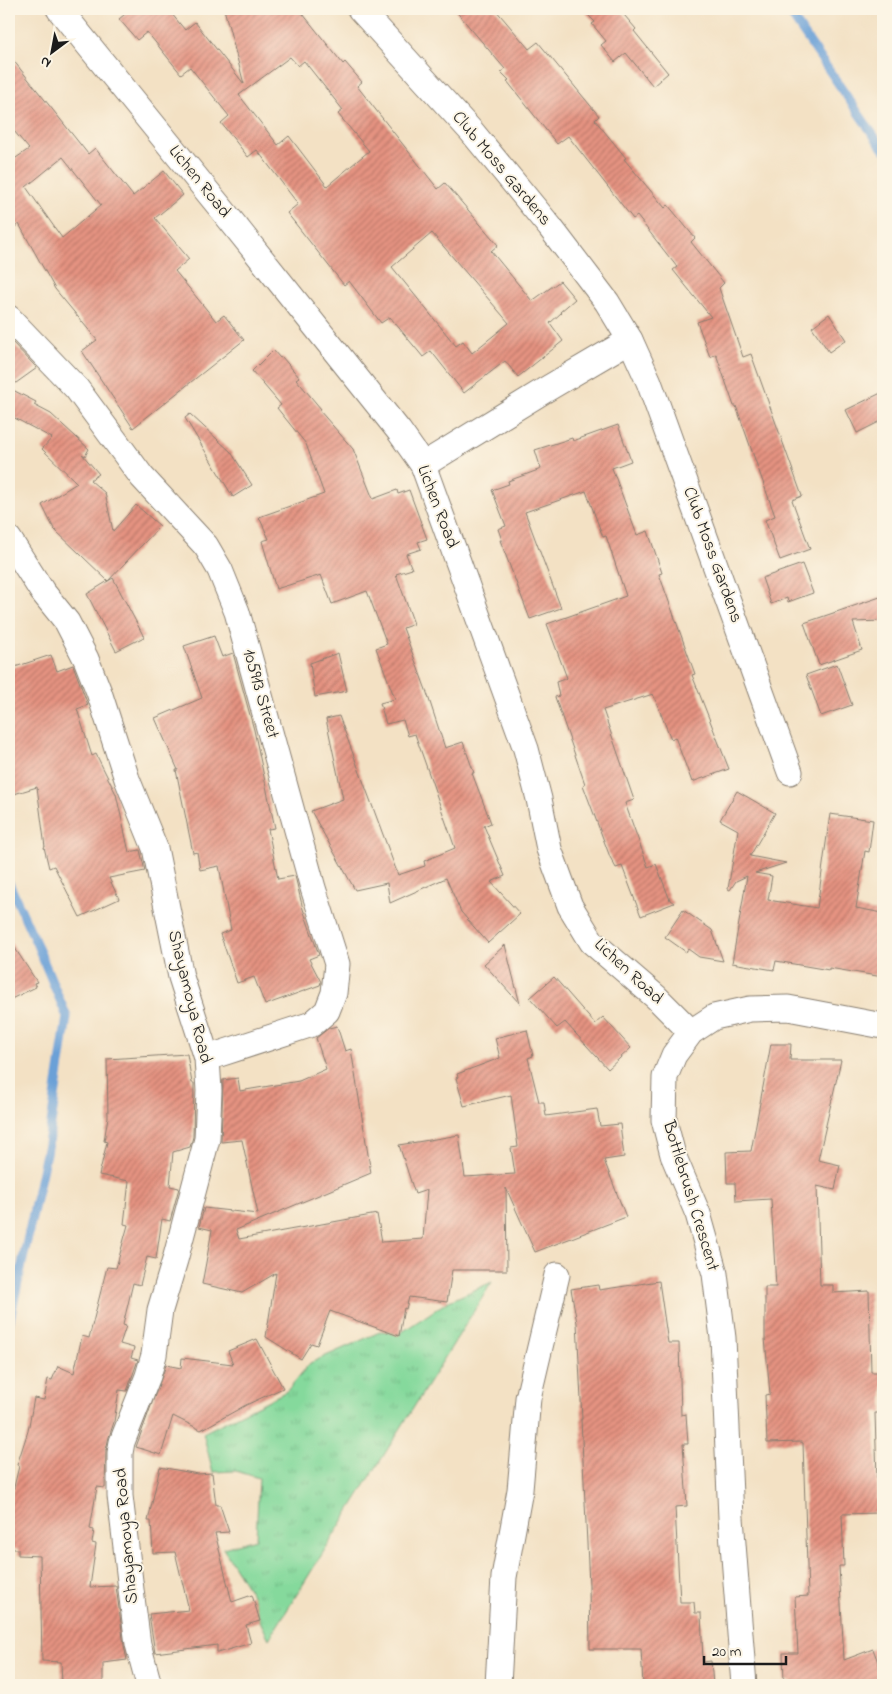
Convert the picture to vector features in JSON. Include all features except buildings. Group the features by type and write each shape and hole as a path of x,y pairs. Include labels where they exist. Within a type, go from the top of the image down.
{"street":[{"name":"Lichen Road","path":"60,9 399,431 423,465 526,749 540,799 549,849 570,906 592,942 656,998 691,1032"},
{"name":"Club Moss Gardens","path":"360,9 472,132 550,227 607,302 630,340 649,382 790,772"},
{"name":"105913 Street","path":"9,318 77,389 142,477 206,546 220,570 238,612 315,897 337,964 334,993 327,1010 312,1024 207,1058"},
{"path":"423,465 630,340"},
{"name":"Shayamoya Road","path":"9,539 42,591 67,622 86,659 96,684 127,779 155,848 181,977 207,1058 210,1091 208,1139 160,1310 154,1355 148,1376 122,1442 120,1453 120,1496 138,1644 149,1685"},
{"name":"Bottlebrush Crescent","path":"744,1685 731,1518 723,1338 715,1274 698,1214 673,1155 664,1120 665,1077 674,1055 691,1032 714,1017 750,1009 788,1008 883,1026"},
{"path":"498,1685 504,1577 520,1490 528,1398 557,1275"}],"green space":[{"path":"492,1282 269,1639 260,1621 252,1595 223,1548 256,1539 259,1478 236,1471 213,1472 203,1433 287,1391 310,1363 382,1331 399,1334 447,1302"}],"waterway":[{"path":"787,9 883,149"},
{"path":"9,883 67,1017 48,1144 9,1324"}]}
